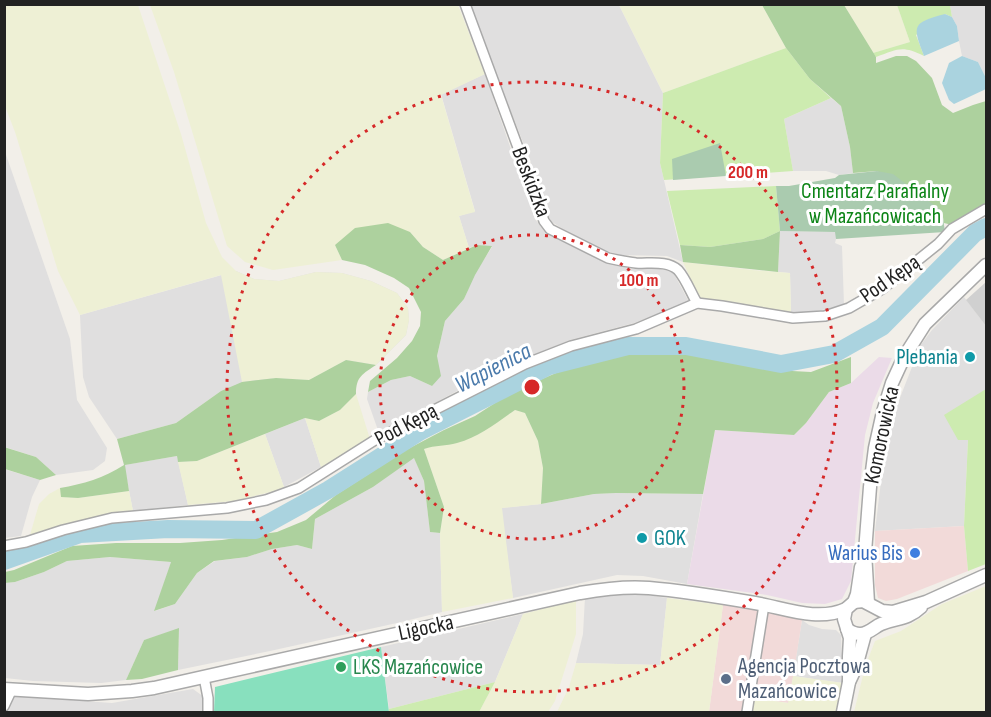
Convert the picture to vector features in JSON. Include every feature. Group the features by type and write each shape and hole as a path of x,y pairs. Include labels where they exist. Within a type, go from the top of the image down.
{"street":[{"name":"Beskidzka","path":"465,4 544,221 549,229 608,258 668,264 677,269 697,303"},
{"name":"Pod Kępą","path":"4,546 112,518 227,508 266,500 300,488 375,440 525,364 571,346 636,329 697,303 793,318 825,316 849,308 882,289 938,244 952,229 987,209"},
{"name":"Komorowicka","path":"871,605 865,552 875,448 892,383 904,357 926,324 987,265"},
{"path":"843,712 849,682 850,639 844,613 857,594 865,552"},
{"path":"850,605 863,601 882,611 893,612 926,602 987,575"},
{"name":"Ligocka","path":"8,689 109,693 154,688 605,589 650,588 764,605 806,614 838,613 850,605"},
{"path":"806,614 846,626 856,634 870,630 884,622 905,618 926,602"},
{"path":"747,712 764,605"},
{"path":"849,682 877,617 871,605"},
{"path":"204,677 208,712"},
{"path":"4,706 8,689"}],"shaded area":[{"path":"469,5 619,5 663,93 660,163 683,262 667,256 620,255 601,249 552,222 545,212 530,160"},
{"path":"950,5 986,5 986,78 978,62 962,56 957,26 952,17"},
{"path":"485,74 535,219 545,232 607,263 634,269 658,268 673,272 689,302 634,323 570,340 536,354 470,384 379,433 367,399 368,392 391,380 410,376 432,386 445,321 464,299 474,275 492,247 477,245 469,248 459,216 475,211 441,94"},
{"path":"831,98 841,106 853,173 839,175 826,171 793,171 784,119"},
{"path":"4,149 70,339 77,400 107,448 105,461 93,470 56,475 36,457 5,447"},
{"path":"780,231 836,232 835,243 842,246 844,305 800,314 791,313 790,273 778,272"},
{"path":"236,271 254,279 279,281 316,272 342,273 371,281 397,293 408,308 409,320 406,335 376,365 346,360 221,391 176,423 117,439 89,397 83,377 80,315"},
{"path":"986,282 986,326 966,300"},
{"path":"964,297 986,326 986,389 968,440 964,526 875,531 887,431 917,350 932,330"},
{"path":"879,357 892,358 873,403 865,435 851,581 842,599 825,604 802,603 767,595 687,584 715,430 794,435 829,392 851,383"},
{"path":"305,418 321,467 284,487 265,434"},
{"path":"177,456 188,505 133,511 124,465"},
{"path":"414,457 424,481 430,532 440,533 442,612 178,670 179,629 144,640 126,680 101,683 5,678 4,583 15,582 44,572 67,561 110,557 171,562 155,611 175,604 197,573 215,561 247,557 272,549 297,545 312,549 315,519 373,487"},
{"path":"4,469 40,480 32,497 21,536 5,538"},
{"path":"615,493 703,494 687,584 643,576 617,575 513,598 501,508"},
{"path":"964,526 968,571 897,599 886,601 878,598 875,585 875,531"},
{"path":"628,592 667,598 660,665 576,663 583,634 585,597"},
{"path":"723,605 759,610 744,712 709,712"},
{"path":"766,610 802,620 789,703 753,698"},
{"path":"523,614 495,682 389,709 381,647"},
{"path":"802,620 822,629 836,630 841,635 843,683 793,676"},
{"path":"193,689 204,697 202,712 5,712 15,696 112,703"}],"green space":[{"path":"5,5 138,5 181,134 206,223 222,257 236,271 254,279 279,281 316,272 342,273 371,281 397,293 408,308 409,320 406,335 376,365 346,360 309,380 276,378 242,382 221,275 80,315 58,271 5,106"},
{"path":"150,5 458,5 485,74 441,95 475,212 459,216 469,248 443,260 423,247 410,232 335,245 342,260 273,270 245,262 227,246 174,72"},
{"path":"619,5 762,5 786,48 663,93"},
{"path":"762,5 844,5 876,57 876,63 896,56 907,56 916,61 932,78 942,105 953,113 986,101 986,203 952,225 944,223 942,211 877,171 853,173 841,106 810,79 786,48"},
{"path":"844,5 897,5 910,42 873,53"},
{"path":"897,5 950,5 952,17 945,14 916,35 924,56 905,49 876,57 873,53 910,42"},
{"path":"786,48 810,79 831,98 784,119 793,171 664,180 660,163 663,93"},
{"path":"720,143 726,176 673,180 672,159"},
{"name":"Cmentarz Parafialny w Mazańcowicach","path":"877,171 893,174 942,211 945,232 836,239 835,232 780,231 776,186 789,186 835,178 839,175"},
{"path":"776,186 780,231 763,239 710,247 680,245 667,191"},
{"path":"388,223 410,232 423,247 443,260 477,245 492,246 464,299 445,321 437,356 441,376 432,386 410,376 391,380 368,392 370,381 397,358 412,341 420,326 421,312 409,288 394,278 365,265 342,260 335,245 355,228"},
{"path":"780,231 778,272 683,262 680,245 710,247 763,239"},
{"path":"683,262 790,273 791,313 706,300 698,296"},
{"path":"667,352 717,357 773,370 811,372 851,357 851,383 829,392 794,435 715,430 703,494 594,494 541,504 543,468 538,441 525,413 515,410 473,437 457,443 424,449 444,507 440,533 430,532 424,481 414,458 373,487 315,519 312,549 297,545 272,549 247,557 214,561 197,573 175,604 154,611 171,562 110,557 67,561 44,572 5,583 5,572 72,546 180,543 277,532 306,520 336,495 406,450 475,416 512,392 556,373 613,355"},
{"path":"346,360 376,365 361,376 357,383 356,394 340,410 319,421 305,418 197,461 178,462 177,456 125,465 129,491 78,498 61,497 60,488 93,480 124,465 117,439 176,423 221,391 242,382 276,378 309,380"},
{"path":"986,389 986,564 968,571 964,526 968,440 958,440 944,415"},
{"path":"356,394 370,439 321,467 305,418 319,421 340,410"},
{"path":"515,410 525,413 538,441 543,468 541,504 502,508 513,598 442,612 440,533 444,507 424,449 455,443 479,434"},
{"path":"265,434 284,487 234,501 188,505 178,462 197,461"},
{"path":"4,447 36,457 56,475 40,480 5,469"},
{"path":"60,488 62,497 78,498 129,491 133,511 110,514 30,535 39,504 49,494"},
{"path":"986,586 986,712 854,712 865,667 875,641 901,631 942,604"},
{"path":"667,598 723,605 709,712 557,712 569,687 576,663 660,665"},
{"path":"576,600 576,634 555,701 548,712 479,712 495,682 523,614"},
{"path":"179,628 178,670 142,679 126,680 144,640"},
{"name":"LKS Mazańcowice","path":"381,647 389,712 214,712 215,687"},
{"path":"793,676 843,683 838,712 751,712 753,698 788,703"},
{"path":"495,682 479,712 389,712 389,709"}],"water":[{"path":"945,14 952,17 957,26 959,41 924,56 918,38 918,27 926,20"},
{"path":"962,56 978,62 986,78 986,89 954,104 949,100 942,83 949,63"}],"waterway":[{"name":"Wapienica","path":"4,561 80,534 168,529 256,530 328,490 421,431 549,366 628,346 686,346 781,364 834,354 882,327 975,233 986,227"}],"place":[{"name":"Plebania","path":"970,357"},
{"name":"GOK","path":"642,538"},
{"name":"Warius Bis","path":"915,553"},
{"name":"LKS Mazańcowice","path":"341,667"},
{"name":"Agencja Pocztowa Mazańcowice","path":"726,679"}]}
